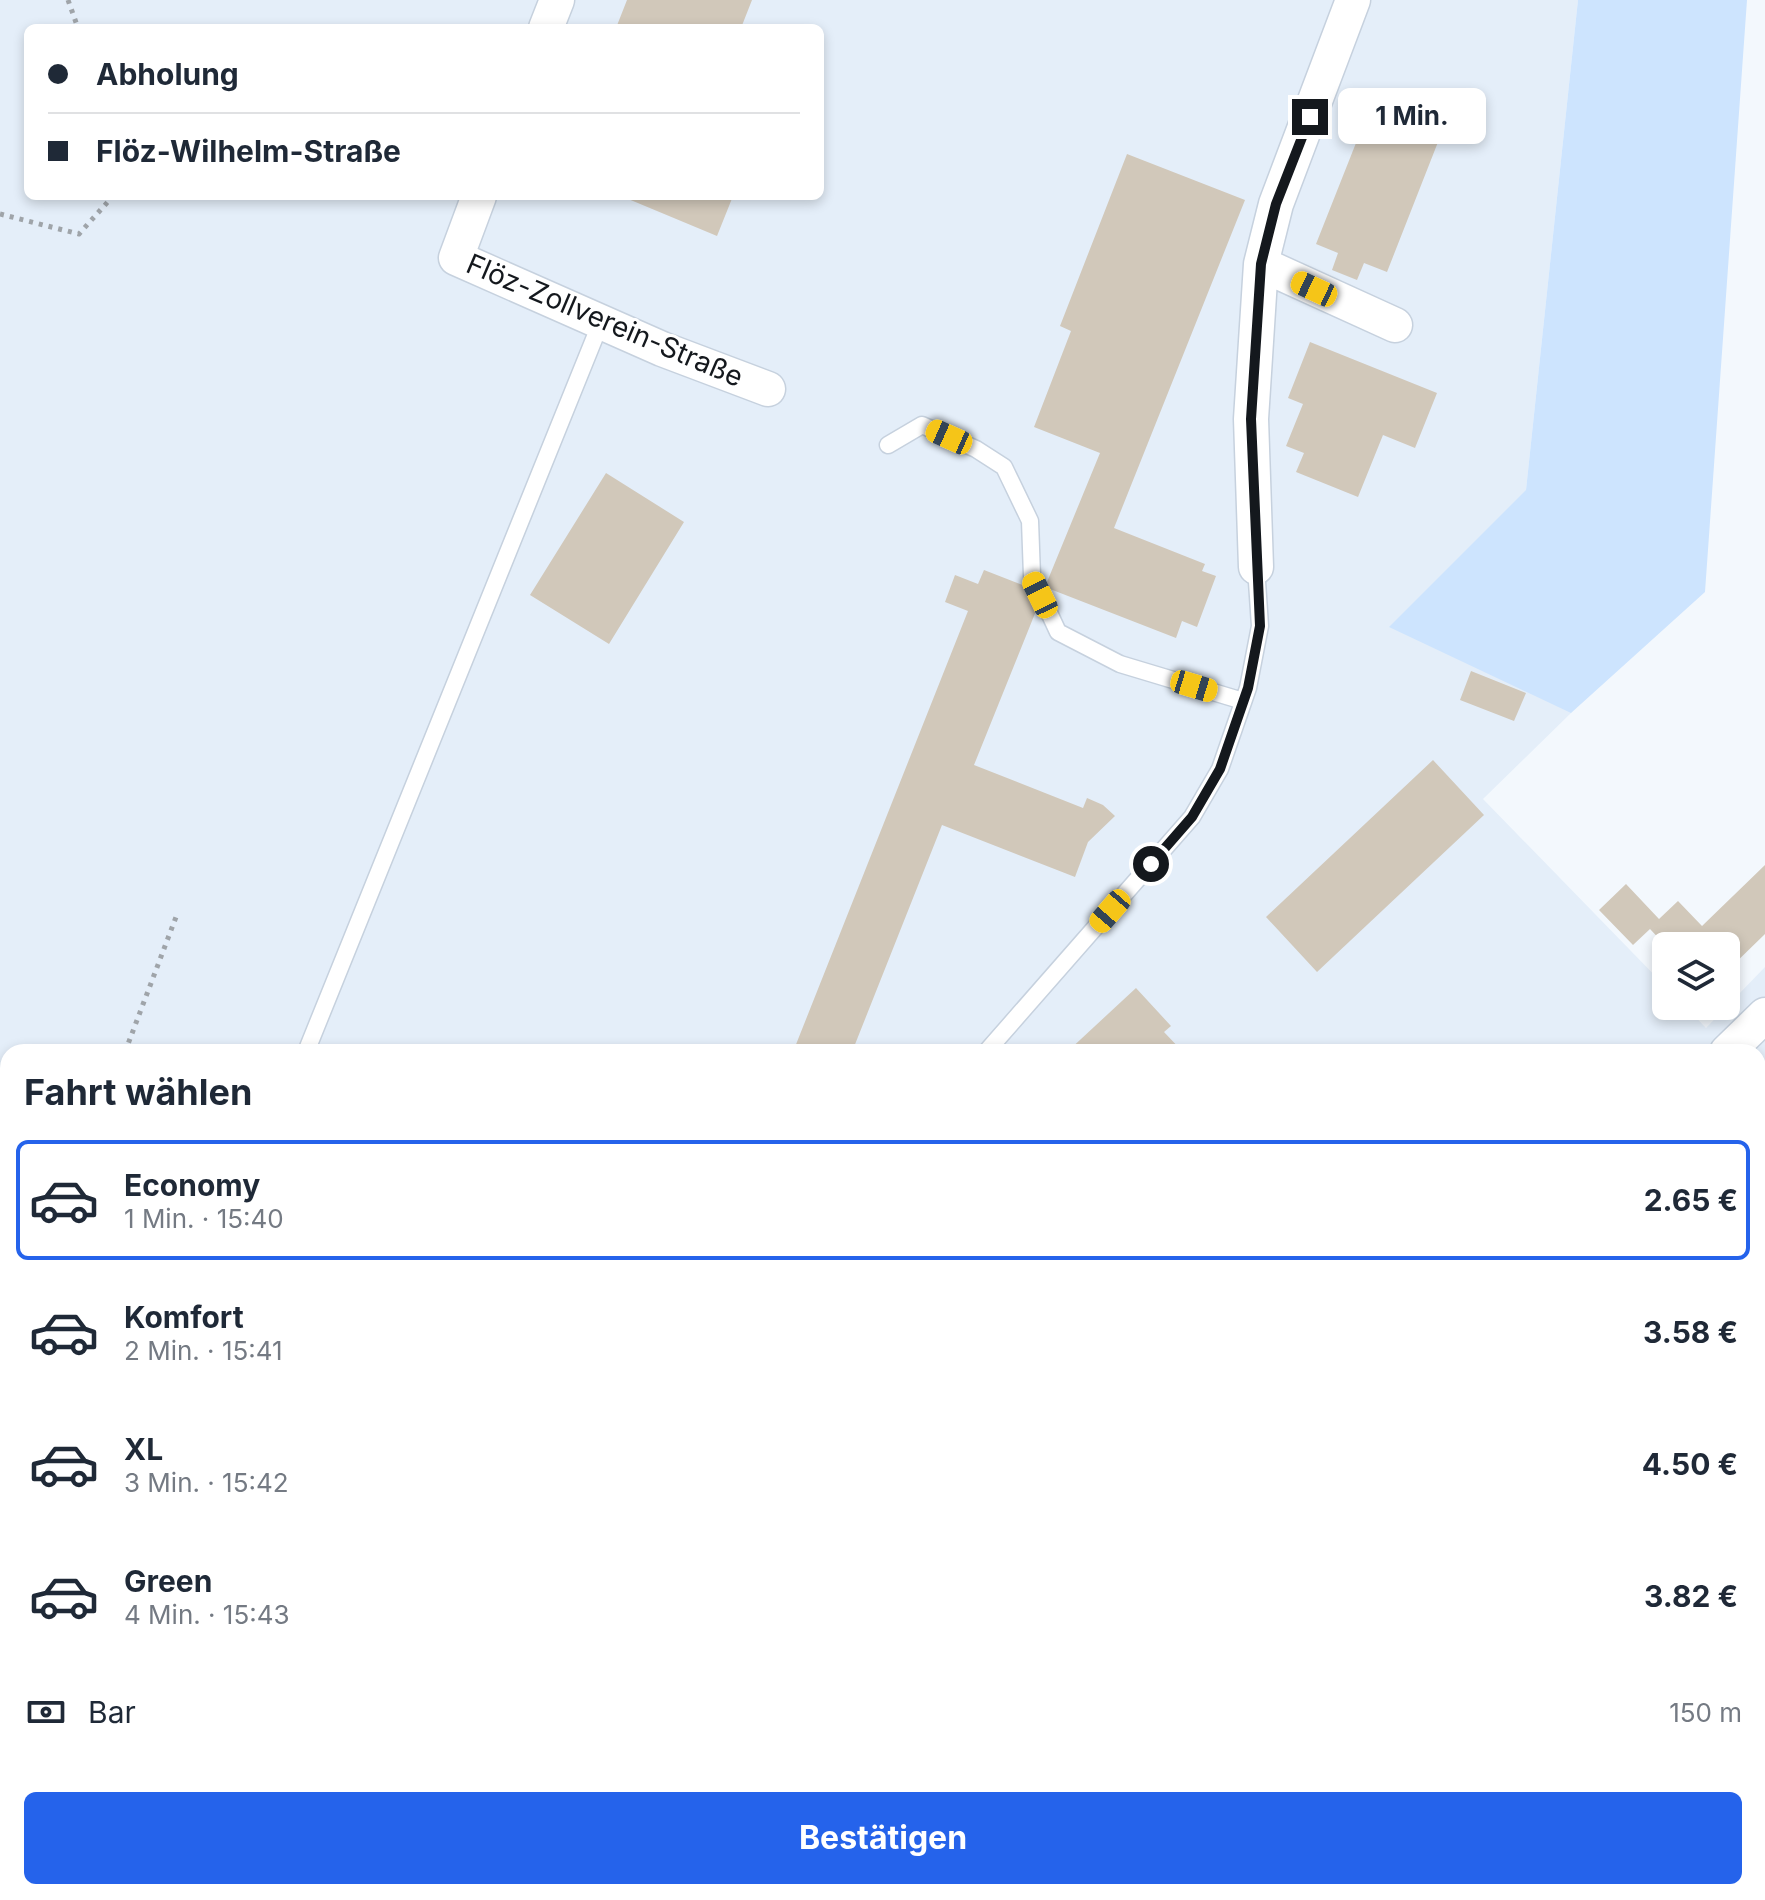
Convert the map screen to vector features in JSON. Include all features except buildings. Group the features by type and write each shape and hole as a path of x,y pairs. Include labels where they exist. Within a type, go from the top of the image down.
{"street":[{"path":"548,24 557,0"},
{"path":"1256,567 1251,419 1261,264 1276,204 1353,0"},
{"name":"Flöz-Zollverein-Straße","path":"478,200 456,258 662,349 768,389"},
{"path":"1261,264 1395,325"},
{"path":"1735,1044 1765,1015"}],"lane":[{"path":"309,1044 601,322"},
{"path":"888,445 922,425 976,449 1004,467 1030,521 1032,576 1058,632 1120,664 1243,701"},
{"path":"993,1044 1192,817 1220,769 1243,701 1260,626 1256,567"}],"path":[{"path":"68,0 77,24"},
{"path":"0,214 79,234 109,200"},
{"path":"128,1044 176,917"}],"shaded area":[{"path":"0,0 1578,0 1526,490 1571,713 1483,799 1652,973 1652,1020 1698,1020 1706,1028 1714,1020 1740,1020 1740,993 1765,967 1765,1044 0,1044"},
{"path":"1578,0 1747,0 1705,592 1571,713 1389,627 1526,490"}],"route":[{"path":"1151,864 1192,817 1220,769 1248,688 1260,626 1251,419 1261,264 1276,204 1310,117"}]}
